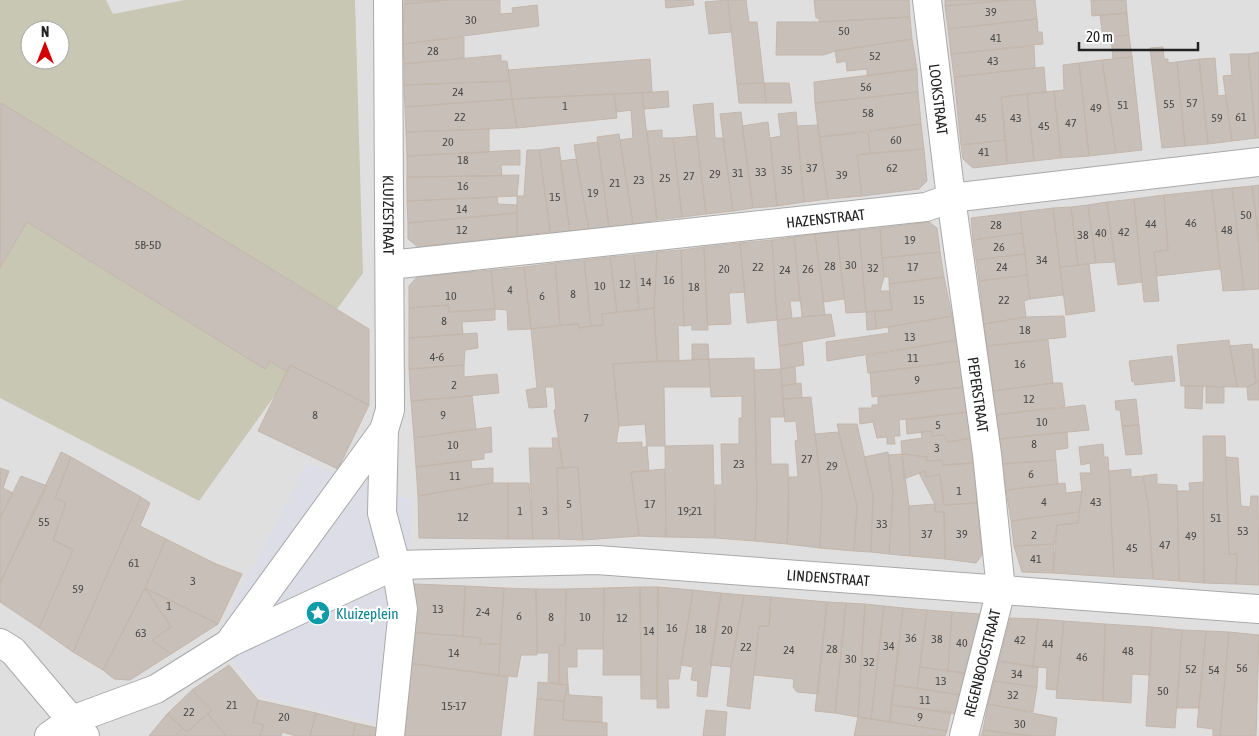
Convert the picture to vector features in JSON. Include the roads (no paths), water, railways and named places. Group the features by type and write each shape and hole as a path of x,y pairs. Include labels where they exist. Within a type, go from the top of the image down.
{"street":[{"name":"KLUIZESTRAAT","path":"384,430 390,410 388,0"},
{"name":"LOOKSTRAAT","path":"927,0 951,198"},
{"name":"HAZENSTRAAT","path":"390,266 926,206 951,198 1259,162"},
{"name":"PEPERSTRAAT","path":"951,198 986,454 1001,590"},
{"path":"384,430 382,513 396,565 403,609 390,736"},
{"path":"231,642 384,430"},
{"name":"LINDENSTRAAT","path":"396,565 597,560 1259,608"},
{"path":"48,736 79,728 156,689 231,642 396,565"},
{"name":"REGENBOOGSTRAAT","path":"964,736 1001,590"},
{"path":"0,643 13,651 79,728"}],"place":[{"name":"Kluizeplein","path":"318,613"}]}
